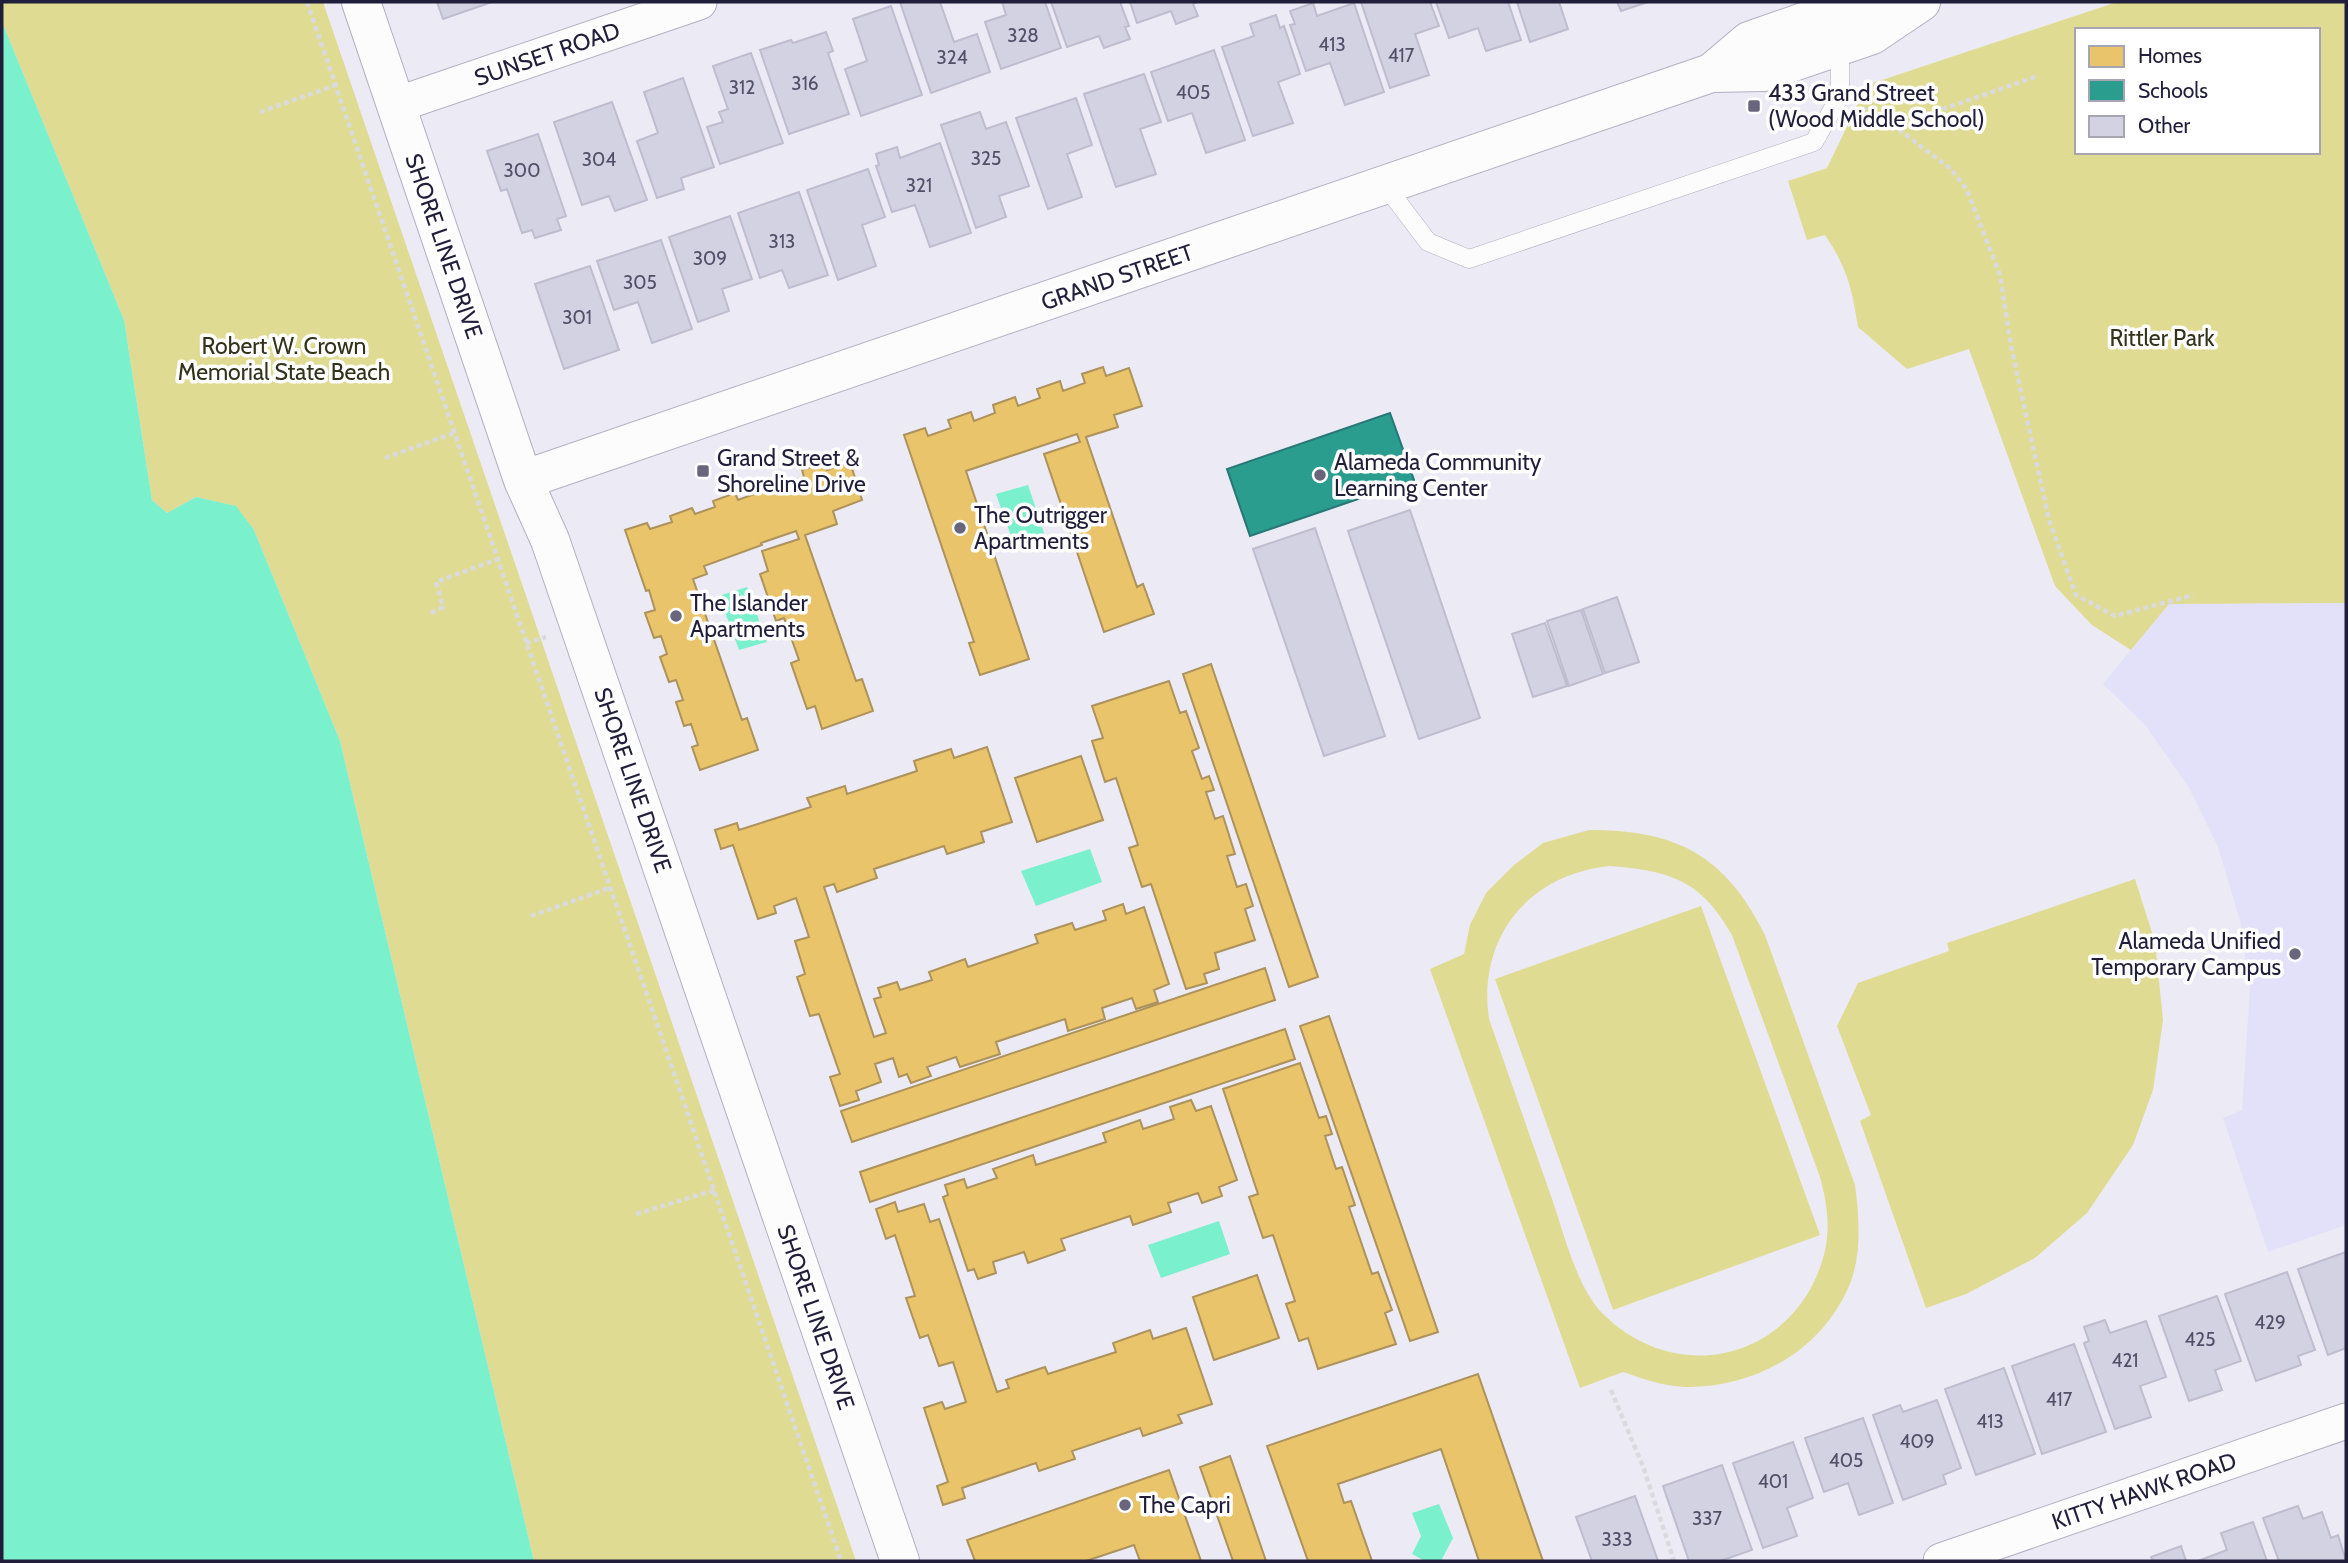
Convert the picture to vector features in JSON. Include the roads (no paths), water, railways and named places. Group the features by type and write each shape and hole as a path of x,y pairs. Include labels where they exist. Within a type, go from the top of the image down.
{"street":[{"name":"SHORE LINE DRIVE","path":"360,2 523,480 550,540 900,1561"},
{"name":"SUNSET ROAD","path":"396,105 699,2"},
{"name":"GRAND STREET","path":"523,480 1711,73 1765,72 1872,35 1919,3"},
{"name":"GRAND STREET","path":"1711,73 1749,41 1855,4 1919,3"},
{"name":"KITTY HAWK ROAD","path":"1941,1561 2346,1421"}],"lane":[{"path":"1385,185 1428,242 1469,259 1814,142 1840,96 1840,46"}],"place":[{"name":"433 Grand Street (Wood Middle School)","path":"1754,106"},
{"name":"Grand Street & Shoreline Drive","path":"703,471"},
{"name":"Alameda Community Learning Center","path":"1320,475"},
{"name":"The Outrigger Apartments","path":"960,528"},
{"name":"The Islander Apartments","path":"676,616"},
{"name":"Alameda Unified Temporary Campus","path":"2295,954"},
{"name":"The Capri","path":"1125,1505"}],"park label":[{"name":"Rittler Park","path":"2162,338"},
{"name":"Robert W. Crown Memorial State Beach","path":"284,359"}]}
